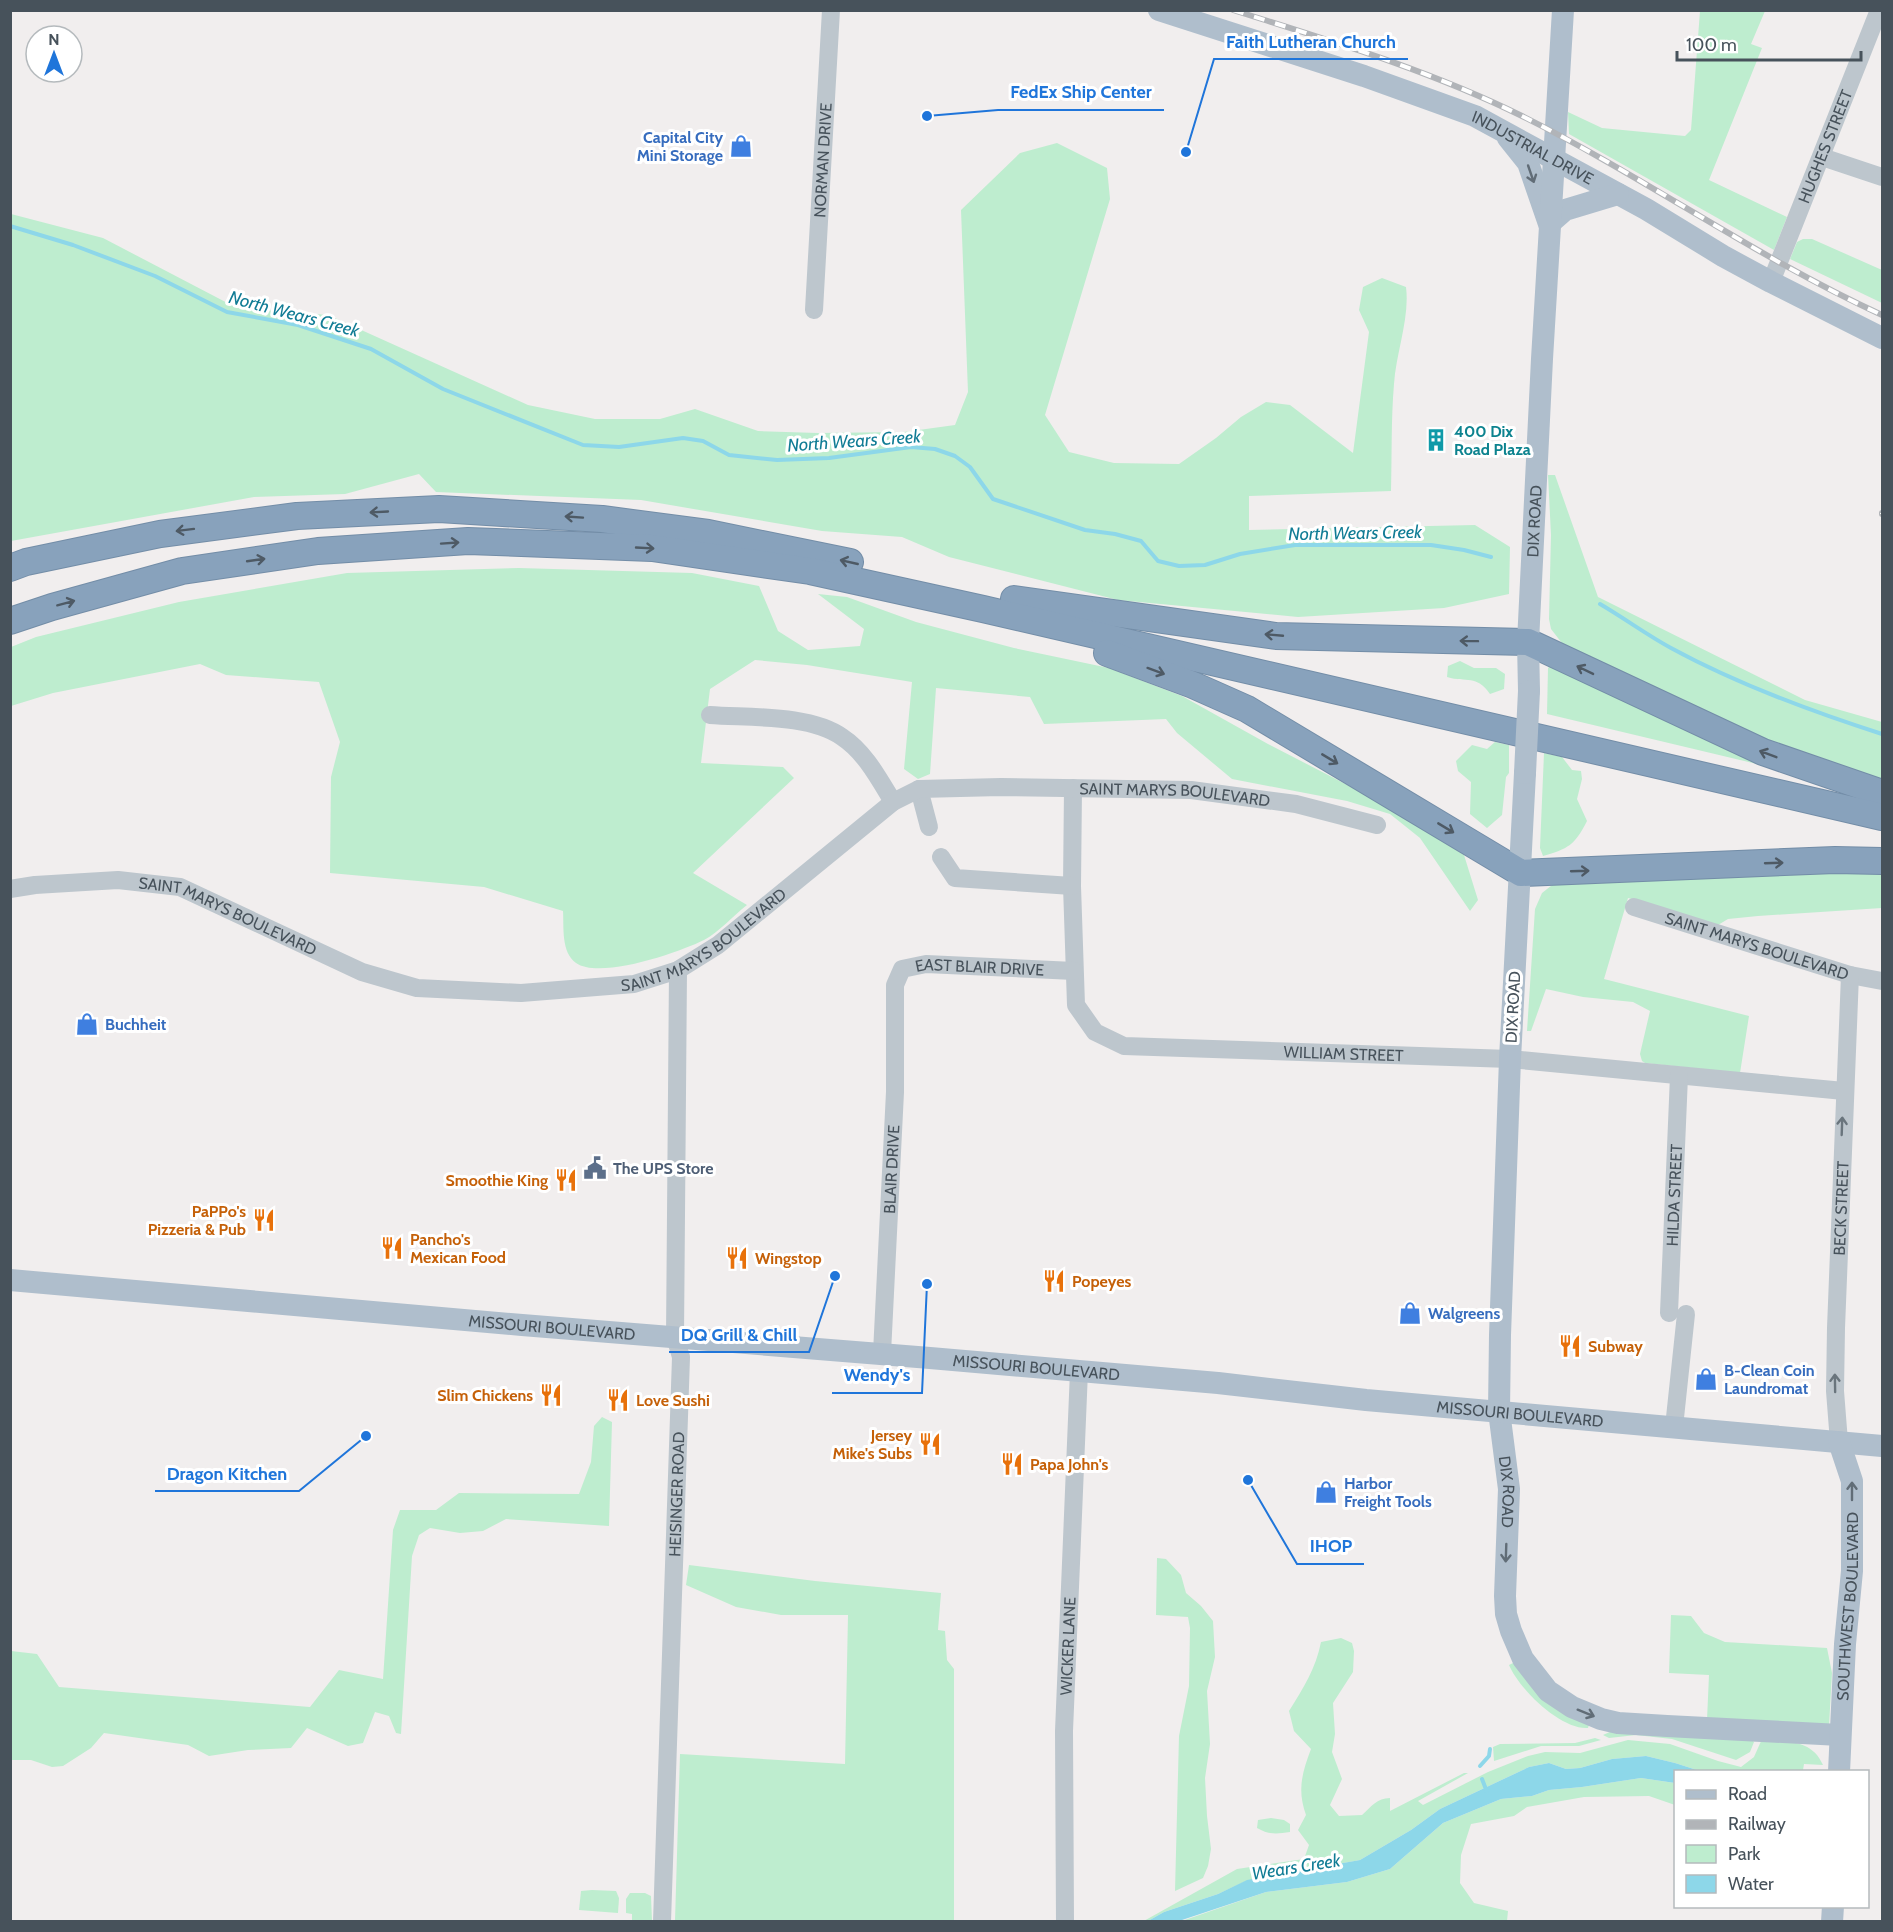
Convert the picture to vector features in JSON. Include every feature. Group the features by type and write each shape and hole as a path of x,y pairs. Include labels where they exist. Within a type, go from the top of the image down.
{"highway":[{"path":"10,568 26,562 160,534 297,516 439,509 602,519 708,533 813,553 1882,802"},
{"path":"10,621 182,571 318,551 468,542 652,548 810,571 1882,817"},
{"path":"1014,599 1276,636 1528,642 1763,752 1882,793"},
{"path":"983,609 1193,684 1247,710 1521,873 1835,860 1882,861"}],"main road":[{"name":"INDUSTRIAL DRIVE","path":"1159,10 1364,76 1474,116 1618,194 1771,282 1882,338"},
{"name":"DIX ROAD","path":"1563,10 1549,224 1528,642 1521,873 1510,1059 1499,1411 1509,1489 1504,1596 1506,1614 1510,1631 1523,1659 1539,1682 1548,1691 1586,1714 1618,1723 1840,1736"},
{"path":"1502,131 1528,162 1549,224 1565,210 1618,194"},
{"name":"MISSOURI BOULEVARD","path":"10,1280 882,1353 1218,1383 1366,1401 1882,1446"},
{"name":"SOUTHWEST BOULEVARD","path":"1839,1442 1852,1481 1852,1570 1845,1644 1839,1770"},
{"path":"1789,1732 1810,1739 1821,1746 1831,1754 1839,1770"}],"street":[{"name":"NORMAN DRIVE","path":"814,310 831,10"},
{"name":"HUGHES STREET","path":"1771,282 1879,10"},
{"path":"1822,157 1882,177"},
{"path":"711,715 793,720 827,729 843,737 868,763 893,802"},
{"name":"SAINT MARYS BOULEVARD","path":"10,890 35,885 117,880 180,888 362,972 417,988 521,993 634,984 678,970 718,945 893,802 920,789 1000,787 1191,790 1296,804 1377,825"},
{"name":"WILLIAM STREET","path":"1074,788 1072,886 1076,1005 1095,1032 1124,1046 1510,1059 1844,1091"},
{"path":"920,789 929,827"},
{"path":"941,857 955,878 1072,886"},
{"name":"SAINT MARYS BOULEVARD","path":"1634,906 1850,975 1882,981"},
{"name":"EAST BLAIR DRIVE","path":"895,985 902,969 926,964 1074,971"},
{"name":"HEISINGER ROAD","path":"662,1922 681,1357 675,1337 678,970"},
{"name":"BECK STREET","path":"1839,1442 1835,1364 1850,975"},
{"name":"BLAIR DRIVE","path":"882,1353 895,1092 895,985"},
{"name":"HILDA STREET","path":"1674,1427 1680,1076"},
{"name":"WICKER LANE","path":"1065,1922 1065,1731 1079,1371"}],"green space":[{"path":"1700,11 1765,11 1751,44 1762,48 1709,180 1787,217 1774,250 1569,134 1568,112 1602,128 1685,136 1691,130"},
{"path":"1057,143 1107,168 1110,199 1045,415 1069,452 1114,463 1179,464 1241,417 1266,402 1290,405 1353,453 1369,332 1359,310 1363,287 1382,278 1406,287 1407,299 1394,384 1391,491 1249,496 1249,530 1475,525 1510,547 1509,594 1444,608 1298,617 1118,600 949,557 902,537 822,531 641,500 436,492 419,474 345,494 254,497 11,541 11,214 103,238 237,308 328,315 528,405 595,419 660,419 695,409 758,431 904,432 955,425 968,392 961,210 1020,153"},
{"path":"1812,239 1882,270 1882,303 1790,259 1797,242"},
{"path":"1548,475 1555,475 1598,597 1805,700 1882,722 1882,780 1829,764 1713,720 1565,647 1551,629 1549,619 1551,535"},
{"path":"519,568 692,573 759,586 778,631 808,650 860,646 864,629 818,594 847,597 916,622 1014,648 1109,668 1182,696 1268,744 1392,808 1464,855 1478,900 1470,911 1420,838 1390,814 1347,801 1232,779 1177,733 1166,719 1044,724 1030,697 936,688 930,774 918,779 904,769 912,682 807,665 755,660 710,689 701,763 783,767 794,778 693,873 747,905 715,933 693,945 659,957 621,966 587,967 576,963 568,953 564,939 563,911 484,887 330,873 331,777 340,742 319,682 226,675 200,664 53,693 11,706 11,647 36,637 179,602 347,573"},
{"path":"1460,661 1474,668 1496,668 1505,674 1504,689 1490,694 1476,681 1447,677 1448,666"},
{"path":"1552,664 1782,770 1547,714 1548,668"},
{"path":"1495,742 1509,745 1509,773 1506,777 1502,815 1487,828 1470,814 1471,782 1458,771 1456,761 1472,745 1487,749"},
{"path":"1544,753 1562,757 1572,770 1581,771 1582,779 1577,799 1587,821 1579,836 1570,845 1543,856 1540,848"},
{"path":"1819,873 1882,873 1882,908 1728,919 1718,925 1628,898 1604,979 1749,1016 1740,1073 1645,1063 1640,1054 1650,1011 1633,1002 1583,997 1546,989 1531,1031 1527,1031 1535,909 1542,893 1556,882 1582,884"},
{"path":"602,1417 612,1422 609,1526 506,1519 483,1531 460,1533 430,1528 419,1535 412,1556 401,1734 396,1733 389,1716 375,1712 363,1743 348,1746 307,1728 291,1748 248,1750 209,1756 188,1745 104,1733 91,1748 63,1766 52,1767 31,1760 11,1760 11,1651 37,1654 59,1687 310,1707 339,1670 383,1679 393,1530 400,1510 436,1510 459,1493 579,1494 591,1462 594,1426"},
{"path":"1157,1558 1166,1559 1181,1575 1186,1593 1213,1621 1215,1657 1207,1691 1210,1744 1205,1778 1211,1849 1203,1878 1175,1891 1179,1736 1189,1686 1190,1628 1188,1617 1156,1615"},
{"path":"689,1565 815,1581 941,1593 938,1630 945,1631 947,1660 954,1669 954,1921 675,1921 680,1754 845,1764 848,1615 781,1615 736,1607 686,1585"},
{"path":"1671,1615 1691,1616 1704,1633 1725,1642 1827,1648 1832,1673 1829,1726 1707,1720 1709,1675 1669,1673"},
{"path":"1341,1638 1352,1643 1354,1651 1353,1672 1333,1703 1335,1734 1332,1752 1342,1779 1330,1805 1339,1816 1362,1815 1371,1806 1385,1798 1390,1798 1390,1811 1468,1773 1418,1801 1423,1805 1488,1772 1528,1756 1545,1752 1580,1753 1628,1740 1670,1744 1741,1767 1754,1757 1762,1739 1798,1743 1812,1750 1823,1765 1804,1764 1803,1770 1697,1770 1646,1756 1612,1759 1580,1768 1566,1769 1549,1763 1529,1767 1440,1809 1411,1830 1360,1860 1246,1881 1218,1894 1142,1922 1237,1869 1304,1859 1309,1845 1298,1830 1306,1815 1301,1789 1311,1749 1294,1731 1289,1711 1312,1669 1321,1642"},
{"path":"1513,1663 1589,1725 1588,1728 1577,1727 1566,1722 1542,1706 1514,1675 1509,1665"},
{"path":"1612,1731 1751,1739 1754,1742 1750,1752 1736,1760 1672,1739 1636,1735 1609,1738 1603,1735"},
{"path":"1595,1738 1601,1740 1579,1746 1541,1746 1494,1761 1493,1747 1500,1744 1575,1743"},
{"path":"1641,1778 1674,1783 1674,1805 1649,1796 1584,1797 1527,1807 1514,1816 1471,1824 1461,1855 1460,1883 1474,1903 1508,1911 1507,1921 1179,1922 1266,1892 1347,1882 1390,1869 1443,1823 1501,1799 1532,1796 1549,1790"},
{"path":"1271,1818 1284,1820 1290,1824 1290,1832 1273,1833 1257,1828 1258,1820"},
{"path":"581,1891 616,1891 619,1898 618,1913 579,1910"},
{"path":"630,1893 645,1893 651,1896 652,1921 632,1921 632,1914 626,1913 626,1899"}],"water":[{"path":"1646,1756 1697,1770 1674,1770 1674,1783 1641,1778 1501,1799 1443,1823 1390,1869 1347,1882 1266,1892 1179,1921 1148,1921 1164,1912 1218,1894 1247,1880 1360,1860 1411,1830 1440,1809 1529,1767 1549,1763 1566,1769 1580,1768 1612,1759"}],"waterway":[{"name":"North Wears Creek","path":"10,226 73,245 155,276 227,312 298,325 371,349 443,389 583,445 619,447 683,438 703,441 729,455 777,460 829,458 911,447 935,449 955,456 970,467 993,499 1085,530 1115,534 1141,541 1158,561 1179,566 1205,565 1240,554 1295,545 1431,545 1491,557"},
{"name":"North Wears Creek","path":"1600,604 1662,643 1748,685 1882,734"},
{"path":"1480,1766 1489,1756 1490,1749"},
{"path":"1482,1779 1487,1792"}],"railway":[{"path":"1233,10 1416,70 1522,116 1613,165 1790,268 1882,315"}],"place":[{"name":"FedEx Ship Center","path":"927,116"},
{"name":"Capital City Mini Storage","path":"741,146"},
{"name":"Faith Lutheran Church","path":"1186,152"},
{"name":"400 Dix Road Plaza","path":"1436,440"},
{"name":"Buchheit","path":"87,1024"},
{"name":"The UPS Store","path":"595,1168"},
{"name":"Smoothie King","path":"566,1180"},
{"name":"PaPPo's Pizzeria & Pub","path":"264,1220"},
{"name":"Pancho's Mexican Food","path":"392,1248"},
{"name":"Wingstop","path":"737,1258"},
{"name":"DQ Grill & Chill","path":"835,1276"},
{"name":"Popeyes","path":"1054,1281"},
{"name":"Wendy's","path":"927,1284"},
{"name":"Walgreens","path":"1410,1313"},
{"name":"Subway","path":"1570,1346"},
{"name":"B-Clean Coin Laundromat","path":"1706,1379"},
{"name":"Slim Chickens","path":"551,1395"},
{"name":"Love Sushi","path":"618,1400"},
{"name":"Dragon Kitchen","path":"366,1436"},
{"name":"Jersey Mike's Subs","path":"930,1444"},
{"name":"Papa John's","path":"1012,1464"},
{"name":"IHOP","path":"1248,1480"},
{"name":"Harbor Freight Tools","path":"1326,1492"}],"water label":[{"name":"Wears Creek","path":"1296,1867"}]}
